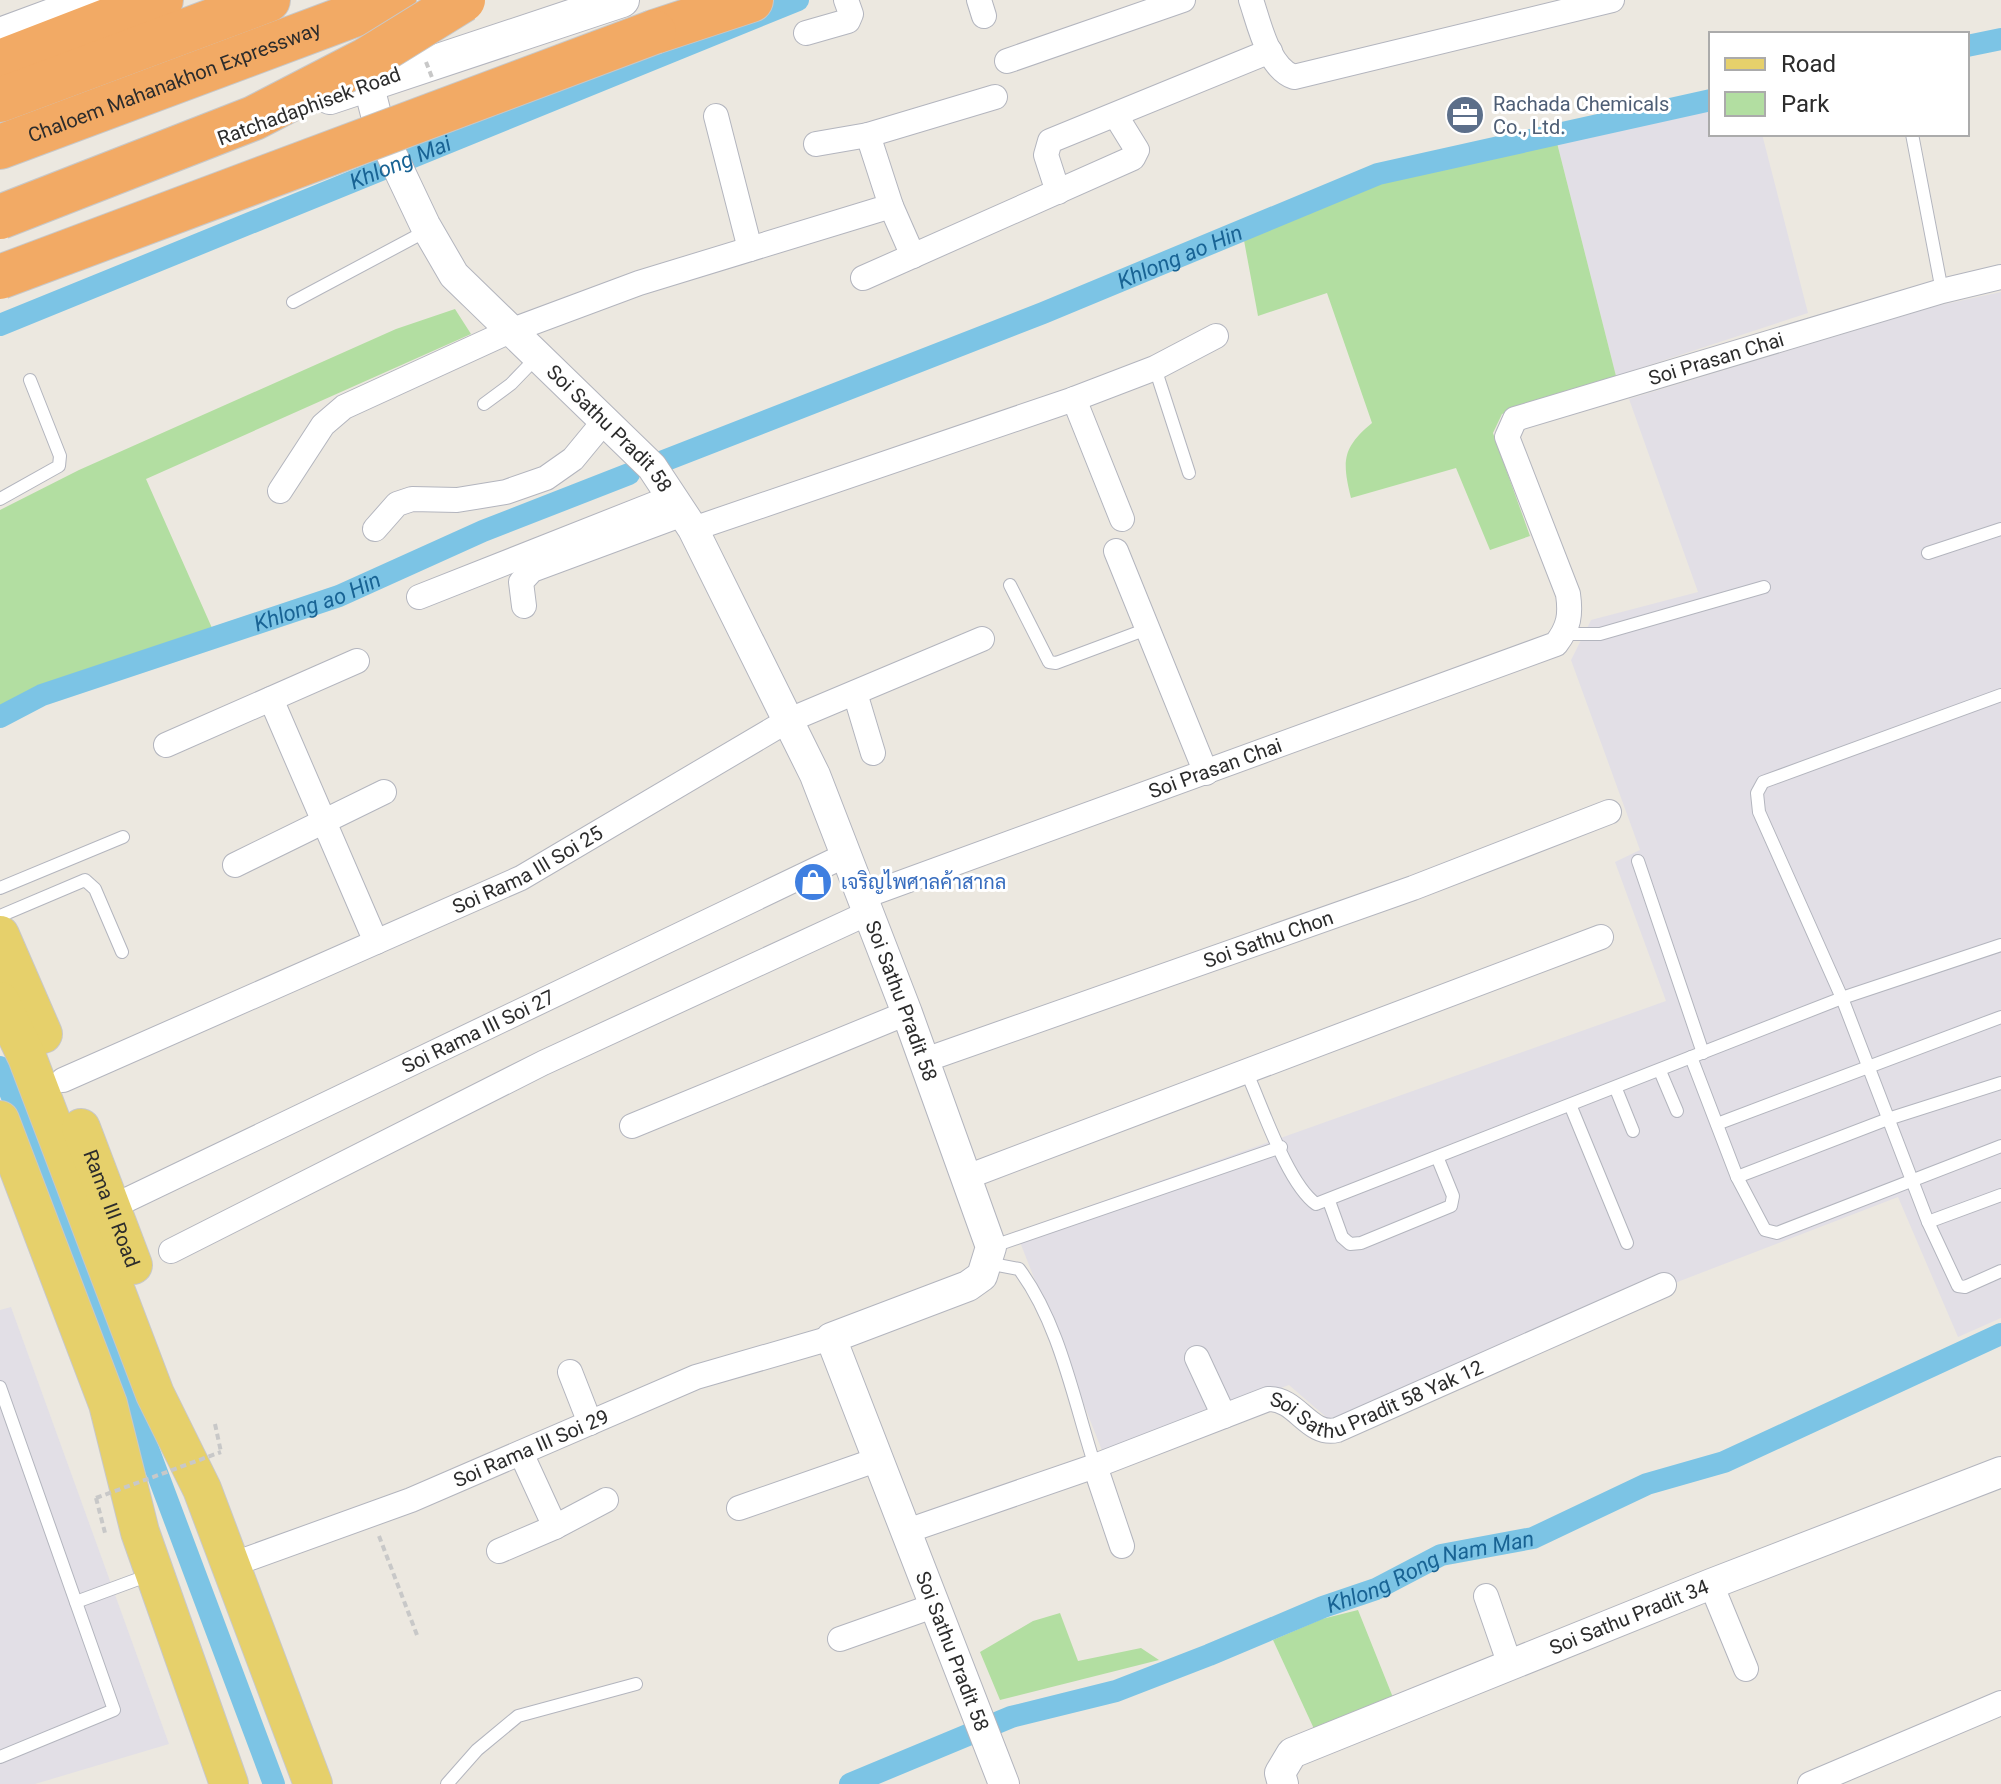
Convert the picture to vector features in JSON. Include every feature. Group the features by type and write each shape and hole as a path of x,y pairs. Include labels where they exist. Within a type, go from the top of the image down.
{"highway":[{"path":"0,62 161,0"},
{"path":"0,100 268,0"},
{"name":"Chaloem Mahanakhon Expressway","path":"0,147 394,0"},
{"path":"0,217 254,118 366,60 463,0"},
{"path":"654,32 725,0"},
{"path":"0,277 654,32 751,0"}],"main road":[{"path":"0,35 95,0"},
{"name":"Ratchadaphisek Road","path":"0,223 368,83 622,0"},
{"name":"Rama III Road","path":"0,935 63,1080 112,1207 174,1382 202,1489"},
{"name":"Rama III Road","path":"0,1001 27,1057 155,1394 202,1489 313,1784"},
{"path":"0,1120 108,1404 122,1533"},
{"path":"0,1189 100,1449 122,1533 154,1573 229,1784"}],"street":[{"path":"1007,61 1183,0"},
{"path":"1251,0 1270,51 1287,75 1299,77 1612,0"},
{"path":"806,33 848,21 851,14 847,3"},
{"path":"1058,192 1046,155 1050,141 1270,51"},
{"name":"Soi Sathu Pradit 58","path":"368,83 380,130 403,183 454,275 606,419 652,467 683,513 815,775 925,1060 967,1177 989,1255"},
{"path":"816,144 868,135 995,97"},
{"path":"716,116 750,249"},
{"path":"863,278 1136,154 1116,116"},
{"path":"868,135 891,206 913,256"},
{"path":"280,491 316,434 344,407 510,331 639,283 891,206"},
{"name":"Soi Prasan Chai","path":"171,1251 865,905 1206,773 1556,644 1571,613 1568,594 1507,437 1515,419 1942,291 2001,277"},
{"path":"419,597 683,513 1074,399 1155,368 1216,336"},
{"path":"1074,399 1122,519"},
{"path":"375,529 397,504 412,499 457,500 494,494 546,478 573,459 606,419"},
{"path":"524,606 521,582 532,570 683,513"},
{"path":"1116,551 1206,773"},
{"name":"Soi Rama III Soi 25","path":"63,1080 521,878 787,721 982,639"},
{"path":"166,745 357,661"},
{"path":"855,693 873,753"},
{"path":"271,699 326,820 376,942"},
{"path":"235,865 384,792"},
{"name":"Soi Sathu Chon","path":"925,1060 1413,888 1609,812"},
{"name":"Soi Rama III Soi 27","path":"112,1207 846,855"},
{"path":"967,1177 1601,937"},
{"path":"632,1126 907,1013"},
{"path":"831,1338 968,1286 982,1276 989,1255"},
{"name":"Soi Sathu Pradit 58 Yak 12","path":"907,1531 1095,1466 1268,1399 1280,1398 1319,1430 1337,1430 1664,1285"},
{"name":"Soi Sathu Pradit 58","path":"831,1338 1004,1784"},
{"name":"Soi Rama III Soi 29","path":"231,1565 371,1515 696,1377 831,1338"},
{"path":"1197,1358 1224,1416"},
{"path":"570,1372 590,1423"},
{"path":"521,1453 555,1527"},
{"path":"739,1508 879,1459"},
{"path":"1095,1466 1122,1546"},
{"name":"Soi Sathu Pradit 34","path":"1283,1784 1280,1773 1292,1753 1711,1584 2001,1472"},
{"path":"499,1551 555,1527 606,1500"},
{"path":"1711,1584 1746,1669"},
{"path":"1486,1596 1510,1665"},
{"path":"840,1639 936,1605"},
{"path":"1810,1784 2001,1703"}],"lane":[{"path":"1912,136 1942,291"},
{"path":"293,302 428,230"},
{"path":"484,404 511,384 538,356"},
{"path":"1155,368 1189,473"},
{"path":"0,499 59,466 60,456 30,380"},
{"path":"1928,553 2001,529"},
{"path":"1010,585 1049,662 1056,663 1147,629"},
{"path":"1563,634 1600,634 1764,587"},
{"path":"2001,695 1763,782 1757,793 1759,812 1842,998 1928,1222 1958,1286 1965,1287 2001,1271"},
{"path":"0,888 123,837"},
{"path":"1638,861 1717,1124 1737,1177 1765,1230 1777,1233 2001,1146"},
{"path":"0,916 85,880 95,889 122,952"},
{"path":"1246,1071 1303,1195 1316,1204 1571,1107 1842,998 2001,945"},
{"path":"1717,1124 2001,1017"},
{"path":"1660,1071 1677,1111"},
{"path":"1737,1177 1888,1119 2001,1083"},
{"path":"1616,1089 1633,1131"},
{"path":"1571,1107 1627,1243"},
{"path":"989,1255 1281,1147"},
{"path":"1329,1201 1342,1237 1350,1244 1361,1243 1451,1206 1453,1196 1438,1159"},
{"path":"1928,1222 2001,1195"},
{"path":"989,1255 1019,1269 1028,1281 1053,1338 1095,1466"},
{"path":"0,1387 114,1710 0,1757"},
{"path":"76,1602 154,1573"},
{"path":"447,1784 477,1750 518,1716 636,1684"}],"path":[{"path":"122,1533 96,1498 221,1452 215,1424"},
{"path":"371,1515 417,1635"}],"shaded area":[{"path":"1709,108 1709,136 1763,136 1808,313 1616,376 1556,139"},
{"path":"2001,292 2001,1318 1958,1337 1898,1197 1680,1281 1333,1423 1289,1385 1103,1453 1016,1232 1666,1001 1615,862 1640,850 1571,660 1591,620 1698,592 1629,399 1936,306"},
{"path":"11,1307 169,1744 35,1784 0,1784 0,1310"}],"green space":[{"path":"1556,139 1616,376 1502,414 1493,433 1530,536 1490,550 1456,468 1351,498 1346,474 1347,456 1355,440 1372,423 1327,293 1258,316 1243,235 1394,174"},
{"path":"455,309 471,334 146,479 212,628 0,712 0,510 79,470 396,329"},
{"path":"1358,1610 1394,1700 1315,1731 1273,1640 1322,1619"},
{"path":"1060,1613 1078,1661 1141,1648 1159,1660 1000,1700 980,1652 1033,1621"}],"waterway":[{"name":"Khlong Mai","path":"0,325 798,0"},
{"name":"Khlong ao Hin","path":"1969,46 2001,39"},
{"name":"Khlong ao Hin","path":"661,462 1043,313 1378,174 1709,100"},
{"name":"Khlong ao Hin","path":"0,717 42,695 339,596 483,531 629,474"},
{"path":"0,1067 76,1257 274,1784"},
{"name":"Khlong Rong Nam Man","path":"850,1784 1011,1717 1116,1691 1209,1655 1323,1607 1376,1589 1441,1555 1533,1538 1647,1484 1724,1462 2001,1334"}],"place":[{"name":"Rachada Chemicals Co., Ltd.","path":"1465,115"},
{"name":"เจริญไพศาลค้าสากล","path":"813,882"}]}
